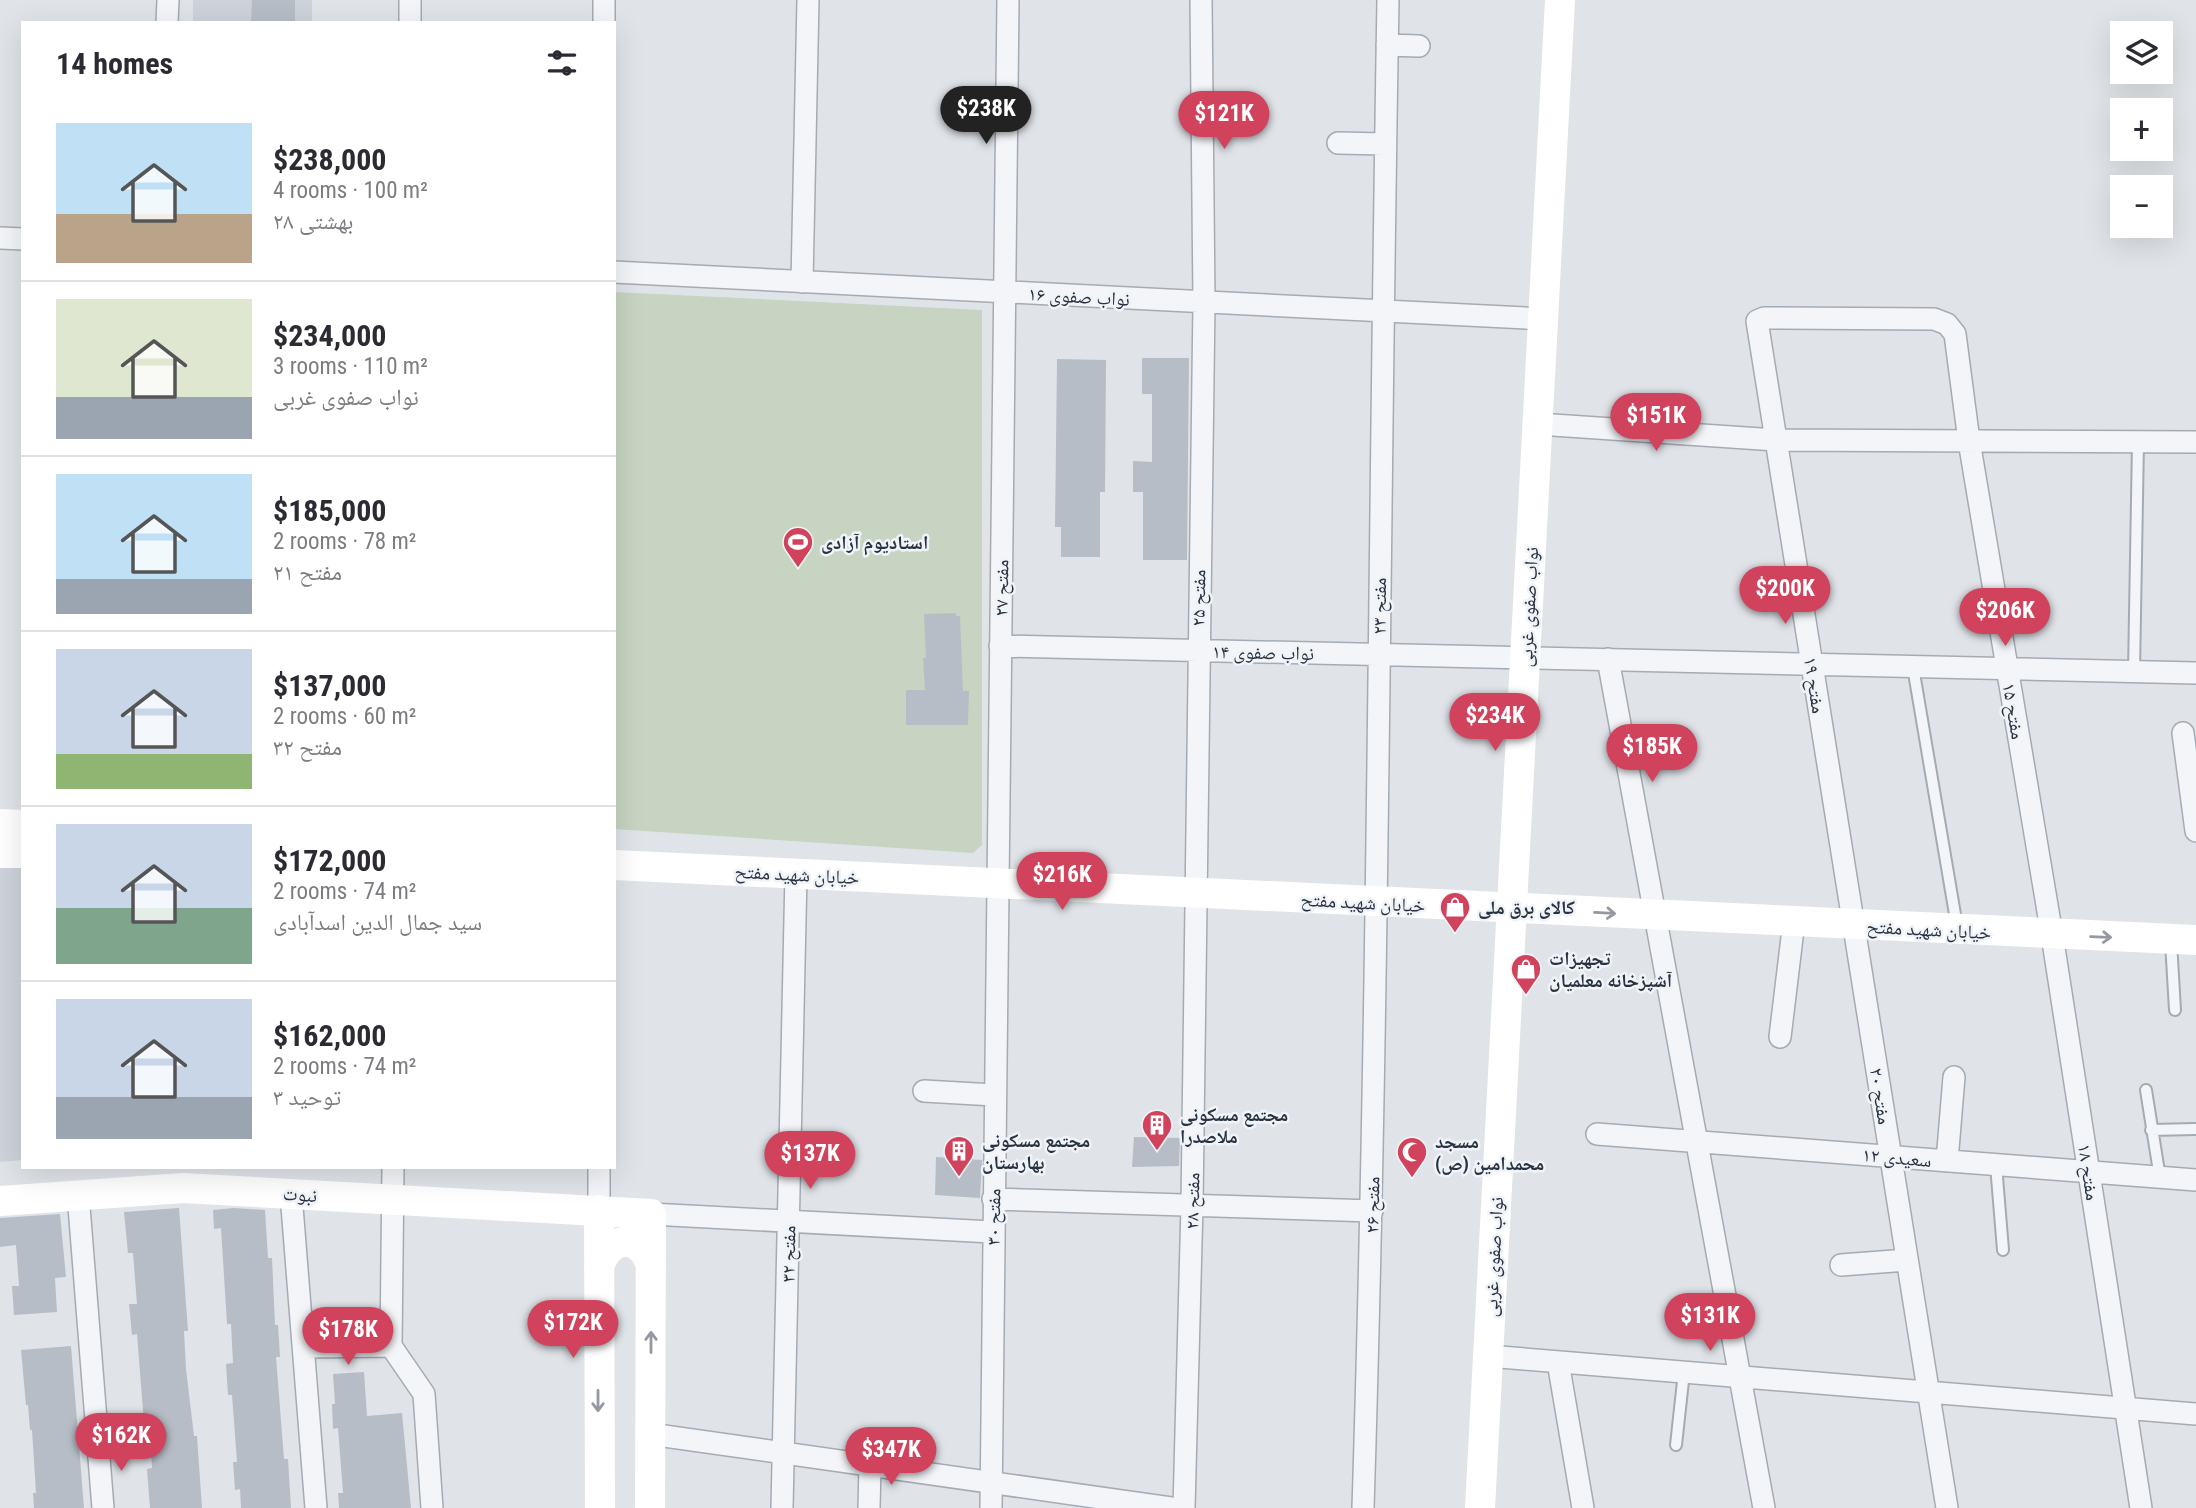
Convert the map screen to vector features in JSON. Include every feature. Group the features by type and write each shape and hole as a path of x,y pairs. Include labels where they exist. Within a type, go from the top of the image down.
{"street":[{"path":"167,21 168,0"},
{"path":"410,0 410,21"},
{"path":"604,0 604,21"},
{"path":"802,282 808,0"},
{"name":"مفتح ۲۷","path":"996,884 1008,0"},
{"name":"مفتح ۲۵","path":"1195,894 1204,302 1201,0"},
{"name":"مفتح ۲۳","path":"1376,902 1388,0"},
{"name":"نواب صفوی غربی","path":"1480,1508 1560,0"},
{"path":"1387,45 1419,46"},
{"path":"1338,143 1385,144"},
{"path":"0,238 21,239"},
{"name":"نواب صفوی ۱۶","path":"616,272 1544,319"},
{"name":"مفتح ۱۵","path":"1757,321 1764,318 1934,319 1947,324 1955,334 1969,441 2052,935"},
{"name":"مفتح ۱۹","path":"1757,321 1853,924"},
{"path":"1538,424 1776,440 2196,442"},
{"name":"نواب صفوی ۱۴","path":"1000,646 2196,673"},
{"path":"1608,659 1764,1508"},
{"path":"2183,733 2194,798 2196,831"},
{"path":"0,824 21,825"},
{"path":"0,853 21,853"},
{"name":"خیابان شهید مفتح","path":"616,865 2184,940"},
{"name":"مفتح ۳۲","path":"782,1508 796,874"},
{"name":"مفتح ۳۰","path":"991,1508 996,884"},
{"name":"مفتح ۲۸","path":"1184,1508 1192,1205 1195,894"},
{"name":"مفتح ۲۶","path":"1363,1508 1372,1211 1376,902"},
{"path":"1780,1037 1794,921"},
{"name":"مفتح ۲۰","path":"1853,924 1947,1508"},
{"name":"مفتح ۱۸","path":"2052,935 2141,1508"},
{"path":"1947,1161 1954,1077"},
{"path":"924,1091 994,1095"},
{"name":"سعیدی ۱۲","path":"1597,1134 2196,1180"},
{"path":"393,1169 391,1346 424,1394 432,1508"},
{"path":"599,1169 600,1508"},
{"name":"نبوت","path":"0,1201 78,1194 183,1178 291,1194 651,1214"},
{"path":"78,1194 103,1508"},
{"path":"291,1194 316,1508"},
{"path":"993,1199 1372,1211"},
{"path":"650,1508 651,1214 992,1231"},
{"path":"599,1268 610,1247 624,1242 639,1246 645,1251 651,1266"},
{"path":"1841,1265 1907,1260"},
{"path":"304,1347 391,1346"},
{"path":"1488,1356 2196,1414"},
{"path":"1558,1362 1583,1508"},
{"path":"650,1434 991,1483 1079,1502 1171,1508"},
{"path":"869,1508 870,1465"}],"lane":[{"path":"2134,672 2138,442"},
{"path":"1913,667 1957,930"},
{"path":"2175,1010 2184,940"},
{"path":"2146,1090 2160,1178"},
{"path":"2151,1130 2196,1129"},
{"path":"1996,1165 2003,1250"},
{"path":"1676,1446 1684,1372"}],"shaded area":[{"path":"193,0 312,0 312,21 193,21"},
{"path":"0,867 21,868 21,1160 0,1162"}],"green space":[{"name":"استادیوم آزادی","path":"616,292 982,310 982,845 973,853 616,829"}],"building":[{"path":"252,0 295,0 295,21 251,21"},
{"path":"1142,358 1189,358 1187,560 1143,560 1143,492 1133,492 1133,461 1152,462 1152,394 1142,394"},
{"path":"1057,359 1106,360 1105,492 1100,492 1100,557 1061,557 1061,527 1055,527"},
{"path":"956,613 956,616 960,616 963,691 969,691 968,725 906,725 906,690 925,690 924,614"},
{"name":"مجتمع مسکونی ملاصدرا","path":"1134,1137 1180,1138 1179,1166 1132,1167"},
{"name":"مجتمع مسکونی بهارستان","path":"936,1157 982,1160 980,1198 935,1195"},
{"path":"179,1208 188,1331 184,1331 186,1369 194,1436 197,1436 202,1508 150,1508 147,1469 152,1468 150,1436 145,1436 137,1334 132,1335 129,1304 137,1304 133,1253 128,1253 124,1212"},
{"path":"213,1210 265,1210 268,1258 272,1258 275,1325 278,1325 280,1357 276,1357 284,1459 288,1459 291,1508 241,1508 240,1489 235,1490 233,1462 237,1462 232,1395 228,1395 226,1364 233,1363 231,1324 227,1324 221,1228 214,1229"},
{"path":"60,1214 66,1277 55,1278 57,1312 14,1315 12,1286 19,1286 16,1245 0,1247 0,1218"},
{"path":"71,1346 84,1508 34,1508 33,1493 36,1493 32,1430 26,1405 21,1350"},
{"path":"364,1372 367,1416 402,1413 411,1508 339,1508 338,1493 343,1493 338,1428 333,1429 333,1374"}],"place":[{"name":"استادیوم آزادی","path":"798,569"},
{"name":"کالای برق ملی","path":"1455,934"},
{"name":"تجهيزات آشپزخانه معلمیان","path":"1526,996"},
{"name":"مجتمع مسکونی ملاصدرا","path":"1157,1152"},
{"name":"مجتمع مسکونی بهارستان","path":"959,1178"},
{"name":"مسجد محمدامین (ص)","path":"1412,1179"}]}
